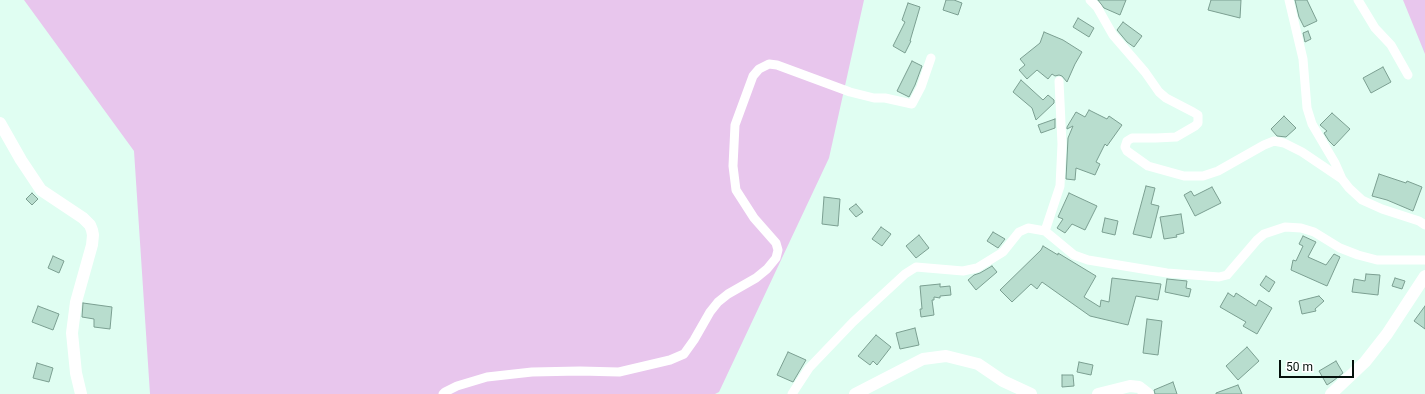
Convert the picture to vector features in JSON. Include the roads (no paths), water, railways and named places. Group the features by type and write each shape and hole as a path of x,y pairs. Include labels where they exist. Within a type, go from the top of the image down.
{"street":[{"path":"1090,0 1097,7 1113,35 1145,72 1159,92 1166,98 1198,115 1198,123 1195,126 1176,137 1132,138 1127,141 1125,147 1127,151 1148,166 1184,176 1203,176 1218,171 1274,141 1284,143 1302,152 1342,179"},
{"path":"1289,0 1304,59 1307,108 1312,124 1335,163 1342,179 1362,200 1425,225"},
{"path":"1358,0 1375,28 1391,45 1408,75"},
{"path":"443,394 457,386 487,377 532,372 619,372 670,360 684,354 710,312 718,302 728,294 756,278 767,269 776,258 778,250 776,243 754,218 736,190 732,166 735,125 753,76 759,68 769,64 777,65 850,92 874,98 886,98 912,104 921,87 931,58"},
{"path":"1045,231 1060,186 1062,144 1059,81"},
{"path":"0,123 21,160 41,190 83,218 90,225 92,230 92,245 76,302 72,333 76,373 81,394"},
{"path":"792,394 809,368 853,322 905,274 916,267 963,271 977,268 1003,252 1019,232 1028,228 1045,231 1074,255 1088,260 1167,273 1219,277 1227,275 1264,234 1286,227 1301,228 1314,232 1340,248 1377,260 1425,260"},
{"path":"1331,394 1365,362 1387,334 1425,276"},
{"path":"855,394 923,359 946,356 978,364 1003,381 1031,394"},
{"path":"1098,394 1130,386 1139,387 1148,394"}]}
